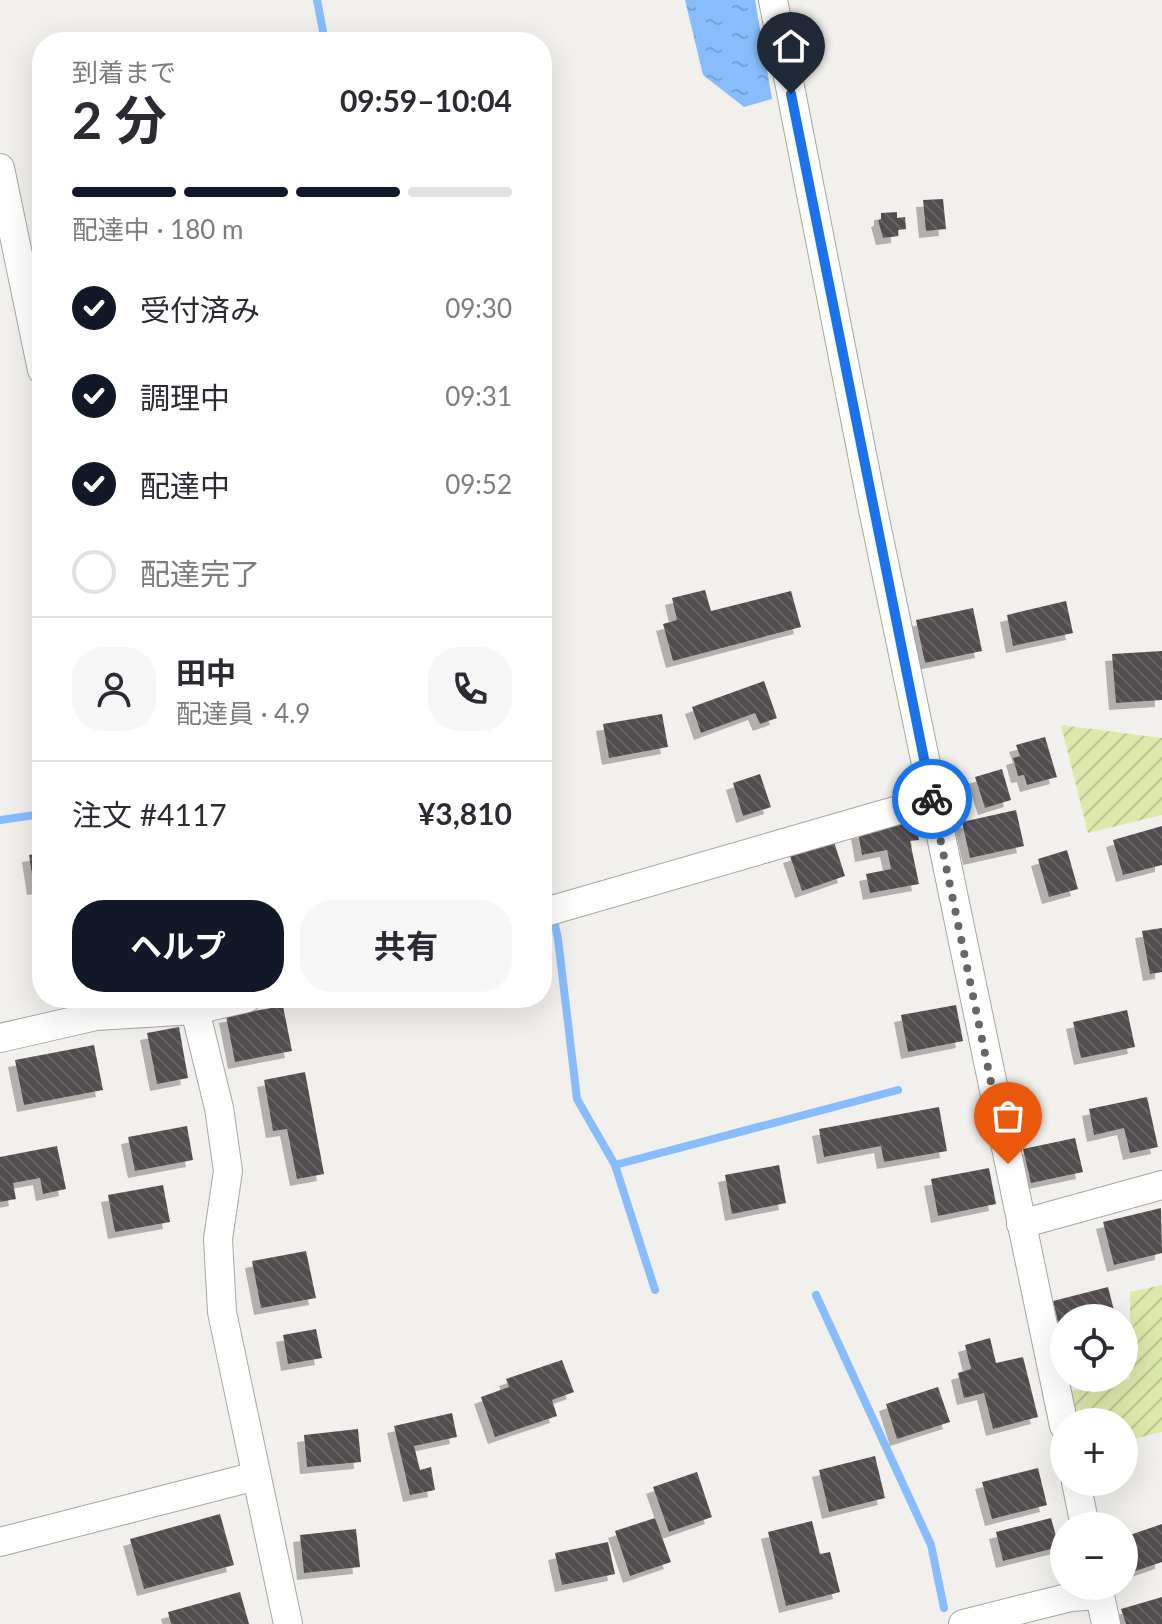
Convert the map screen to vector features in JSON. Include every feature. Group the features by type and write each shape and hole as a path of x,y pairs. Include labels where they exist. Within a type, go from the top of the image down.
{"street":[{"path":"773,0 933,800 1060,1408"},
{"path":"0,168 32,322"},
{"path":"552,910 933,800"},
{"path":"0,1038 93,1008"},
{"path":"129,1008 204,1008"},
{"path":"195,1010 219,1108 228,1171 218,1239 222,1312 288,1624"},
{"path":"1021,1224 1162,1185"},
{"path":"0,1542 256,1476"},
{"path":"963,1624 1059,1600"},
{"path":"1101,1600 1106,1624"}],"green space":[{"path":"1061,725 1162,738 1162,815 1088,833"},
{"path":"1162,1285 1162,1432 1138,1438 1138,1408 1075,1408 1072,1392 1138,1392 1138,1304 1130,1304 1130,1292"}],"water":[{"path":"685,0 755,0 772,99 744,107 703,75"}],"building":[{"path":"943,199 946,229 926,231 923,200"},
{"path":"897,212 897,218 905,217 906,229 898,230 898,236 883,238 878,220 881,213"},
{"path":"705,590 711,611 791,591 801,627 673,661 663,624 677,620 672,598"},
{"path":"1066,601 1073,633 1013,646 1007,615"},
{"path":"973,608 982,651 925,663 916,620"},
{"path":"1162,651 1162,700 1116,703 1112,654"},
{"path":"764,681 777,718 760,724 755,713 701,733 692,707"},
{"path":"662,714 668,747 609,758 603,724"},
{"path":"1045,737 1057,777 1027,785 1024,775 1018,776 1013,758 1020,756 1016,745"},
{"path":"1002,769 1011,800 985,808 975,777"},
{"path":"760,774 771,807 743,816 733,783"},
{"path":"1016,810 1024,846 970,858 962,822"},
{"path":"916,821 919,840 910,841 919,884 870,893 866,874 891,869 887,850 862,855 858,832"},
{"path":"1162,826 1162,865 1123,875 1113,840"},
{"path":"834,842 845,876 802,891 790,856"},
{"path":"1067,850 1078,889 1049,897 1038,859"},
{"path":"1162,928 1162,972 1150,974 1142,931"},
{"path":"956,1005 963,1041 908,1052 901,1015"},
{"path":"283,1008 292,1051 235,1062 226,1016"},
{"path":"1127,1010 1135,1047 1081,1058 1073,1022"},
{"path":"179,1027 188,1078 157,1084 147,1033"},
{"path":"94,1045 103,1090 24,1105 15,1060"},
{"path":"305,1072 324,1174 297,1179 287,1129 273,1131 264,1080"},
{"path":"1147,1097 1158,1147 1130,1153 1124,1128 1094,1135 1089,1109"},
{"path":"939,1107 947,1151 884,1162 881,1146 824,1157 819,1129"},
{"path":"187,1126 193,1160 135,1171 128,1137"},
{"path":"1075,1138 1083,1172 1031,1183 1023,1149"},
{"path":"57,1146 66,1189 43,1194 40,1178 13,1183 16,1199 0,1202 0,1157"},
{"path":"779,1165 786,1203 732,1214 725,1175"},
{"path":"989,1168 996,1204 938,1216 931,1179"},
{"path":"163,1185 170,1222 115,1232 108,1195"},
{"path":"1161,1208 1162,1253 1114,1265 1103,1222"},
{"path":"306,1251 316,1298 261,1308 252,1261"},
{"path":"1108,1287 1112,1304 1054,1304 1053,1301"},
{"path":"316,1329 322,1358 288,1364 283,1335"},
{"path":"990,1338 996,1363 1023,1357 1038,1417 993,1429 984,1393 964,1398 958,1373 971,1369 965,1345"},
{"path":"562,1360 574,1392 552,1400 557,1416 495,1437 481,1397 509,1387 506,1379"},
{"path":"938,1387 950,1422 897,1439 886,1404"},
{"path":"452,1413 457,1437 414,1446 420,1470 431,1467 435,1490 410,1495 394,1426"},
{"path":"358,1429 361,1462 307,1467 304,1435"},
{"path":"875,1456 885,1498 829,1512 819,1470"},
{"path":"1038,1468 1047,1505 992,1519 982,1482"},
{"path":"697,1472 712,1517 669,1532 653,1487"},
{"path":"220,1514 234,1565 144,1589 130,1539"},
{"path":"655,1518 671,1562 630,1576 615,1531"},
{"path":"1050,1518 1050,1549 1003,1561 996,1532"},
{"path":"812,1521 820,1554 830,1552 840,1592 786,1606 768,1532"},
{"path":"1162,1524 1162,1562 1138,1570 1138,1532"},
{"path":"356,1529 360,1567 304,1573 300,1535"},
{"path":"608,1542 615,1574 562,1585 555,1553"},
{"path":"240,1592 249,1624 171,1624 168,1612"},
{"path":"1162,1597 1162,1624 1126,1624 1121,1609"}],"waterway":[{"path":"317,0 323,32"},
{"path":"0,820 32,815"},
{"path":"552,911 577,1099 615,1165 655,1290"},
{"path":"615,1165 898,1090"},
{"path":"816,1295 931,1545 944,1608"}],"way so far":[{"path":"932,799 1008,1164"}],"route":[{"path":"791,94 932,799"}]}
